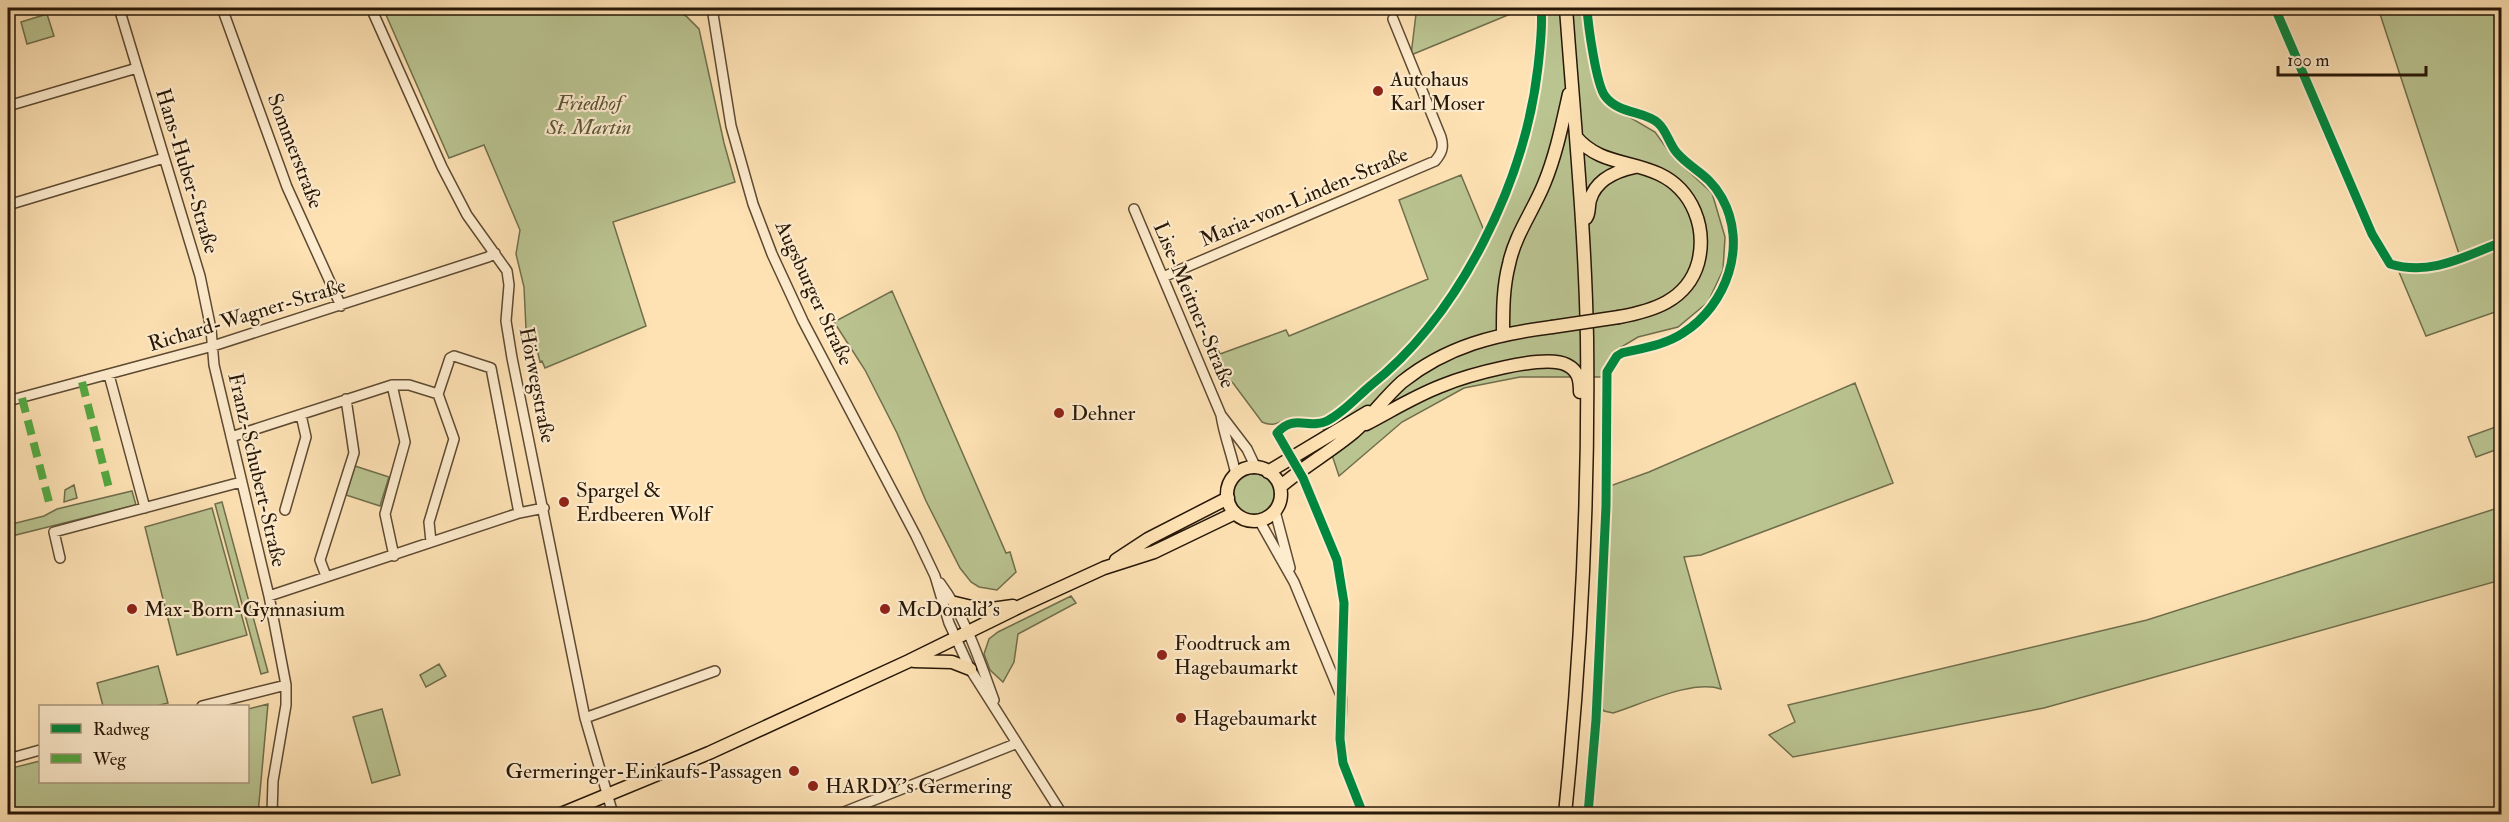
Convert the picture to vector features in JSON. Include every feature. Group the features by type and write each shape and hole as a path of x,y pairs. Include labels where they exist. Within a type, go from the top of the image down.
{"main road":[{"path":"1565,814 1584,586 1587,406 1587,337 1581,223 1566,8"},
{"path":"1503,333 1504,290 1509,264 1517,237 1532,209 1551,163 1572,82"},
{"path":"1355,431 1402,383 1427,364 1461,347 1503,333 1650,311 1669,301 1689,280 1700,253 1700,226 1689,199 1671,181 1660,174 1592,153 1576,137"},
{"path":"1581,223 1588,215 1591,196 1597,186 1615,173 1636,167"},
{"path":"1280,488 1300,469 1355,431 1424,393 1462,377 1506,367 1562,363 1576,371 1580,380 1580,396 1587,406"},
{"path":"1262,470 1379,405"},
{"path":"1247,469 1262,470 1276,479 1280,488 1279,504 1275,512 1260,520 1247,520 1235,513 1228,498 1230,482 1236,475 1247,469"},
{"path":"1104,568 1148,539 1228,498"},
{"path":"561,814 709,753 1104,568 1154,552 1235,513"},
{"path":"956,603 984,610 1023,605"},
{"path":"909,661 952,662 970,669"}],"street":[{"name":"Hans-Huber-Straße","path":"119,8 200,276 213,346"},
{"name":"Sommerstraße","path":"222,8 285,182 340,306"},
{"name":"Hörwegstraße","path":"370,8 442,167 467,215 509,276 506,321 585,718 613,814"},
{"name":"Augsburger Straße","path":"712,8 731,126 753,204 768,244 798,312 887,476 935,576 956,639 970,669 1000,714"},
{"name":"Maria-von-Linden-Straße","path":"1163,277 1435,161 1442,152 1441,137 1393,19"},
{"path":"8,106 137,68"},
{"path":"8,205 164,158"},
{"name":"Lise-Meitner-Straße","path":"1134,208 1221,416 1224,436 1232,455 1236,475"},
{"name":"Richard-Wagner-Straße","path":"8,401 213,346 495,253"},
{"name":"Franz-Schubert-Straße","path":"213,346 214,365 269,596 286,685 286,705 273,781 272,814"},
{"path":"431,543 429,526 454,439 438,394 450,358 454,356 491,368 519,513"},
{"path":"109,375 145,508"},
{"path":"231,437 392,385 409,385 438,394"},
{"path":"392,385 405,442 385,514 394,556"},
{"path":"326,576 320,560 354,453 346,399"},
{"path":"285,510 306,437 301,415"},
{"name":"Lise-Meitner-Straße","path":"1221,416 1262,470"},
{"path":"60,558 54,531 241,482"},
{"path":"269,596 519,513 544,508"},
{"path":"1275,512 1294,582"},
{"path":"1260,520 1294,582 1342,698 1340,739"},
{"name":"Augsburger Straße","path":"935,576 956,603 1000,714"},
{"path":"585,718 715,671"},
{"path":"206,705 286,685"},
{"path":"1000,714 1015,744 1062,814"},
{"path":"839,814 862,811 1015,744"},
{"path":"8,759 39,750"}],"green space":[{"name":"Friedhof St. Martin","path":"383,8 674,8 699,29 735,182 613,222 646,326 545,368 542,361 540,362 537,349 527,350 524,287 516,254 520,230 484,145 449,158"},
{"path":"1413,8 1525,8 1411,55 1416,14"},
{"path":"1546,8 1583,8 1596,90 1607,104 1655,132 1673,157 1712,193 1725,237 1723,270 1708,302 1678,327 1638,337 1613,352 1602,377 1520,377 1464,388 1402,422 1339,476 1323,428 1381,383 1424,340 1486,249 1519,172 1539,95"},
{"path":"2378,8 2501,8 2501,310 2426,336 2399,272 2431,270 2461,260"},
{"path":"47,14 54,36 27,44 21,22"},
{"path":"1461,175 1485,233 1460,276 1431,316 1400,353 1350,400 1334,411 1319,418 1291,418 1274,424 1262,422 1233,383 1220,372 1210,349 1216,344 1220,354 1286,330 1289,336 1428,279 1399,200"},
{"path":"892,291 1006,553 1010,552 1016,572 997,590 979,587 971,582 960,568 865,370 834,322"},
{"path":"1855,383 1893,483 1701,555 1684,557 1721,689 1696,687 1613,713 1604,711 1600,706 1610,486 1649,472"},
{"path":"2501,425 2501,448 2476,457 2468,437"},
{"path":"355,466 389,477 380,506 346,495"},
{"path":"1254,474 1262,475 1268,480 1273,486 1273,502 1268,508 1262,513 1254,514 1246,513 1240,508 1235,502 1234,494 1235,486 1240,480 1246,475"},
{"path":"74,485 77,498 64,502 65,490"},
{"path":"132,491 136,505 8,537 8,525 44,516 57,509"},
{"path":"222,502 268,672 261,674 215,504"},
{"path":"2501,507 2501,580 2044,708 1793,757 1769,735 1795,722 1788,705 2147,620"},
{"path":"212,508 247,635 177,655 145,527"},
{"path":"1071,596 1076,603 1018,634 1014,662 1003,682 990,670 984,654 989,639 998,632"},
{"path":"439,664 446,676 426,687 420,675"},
{"path":"158,666 168,703 103,705 97,683"},
{"path":"268,704 258,814 8,814 8,769 39,761 39,783 249,783 249,709"},
{"path":"382,709 400,775 372,783 353,717"}],"marked path":[{"path":"82,382 110,492"},
{"path":"22,398 50,506"}],"cycle path":[{"path":"1363,814 1343,763 1340,739 1344,603 1337,560 1303,478 1277,433 1290,424 1314,424 1327,421 1344,409 1403,356 1433,322 1460,283 1503,199 1519,155 1531,110 1538,67 1541,8"},
{"path":"1587,8 1596,67 1605,96 1617,106 1653,119 1661,126 1677,153 1717,190 1730,216 1733,235 1733,254 1729,273 1711,307 1683,333 1654,346 1617,356 1607,372 1606,506 1596,720 1588,814"},
{"path":"2275,8 2372,234 2390,264 2419,268 2433,266 2460,259 2502,242"}],"place":[{"name":"Autohaus Karl Moser","path":"1378,91"},
{"name":"Dehner","path":"1059,413"},
{"name":"Spargel & Erdbeeren Wolf","path":"564,502"},
{"name":"Max-Born-Gymnasium","path":"132,609"},
{"name":"McDonald's","path":"885,609"},
{"name":"Foodtruck am Hagebaumarkt","path":"1162,655"},
{"name":"Hagebaumarkt","path":"1181,718"},
{"name":"Germeringer-Einkaufs-Passagen","path":"794,771"},
{"name":"HARDY's Germering","path":"813,786"}]}
